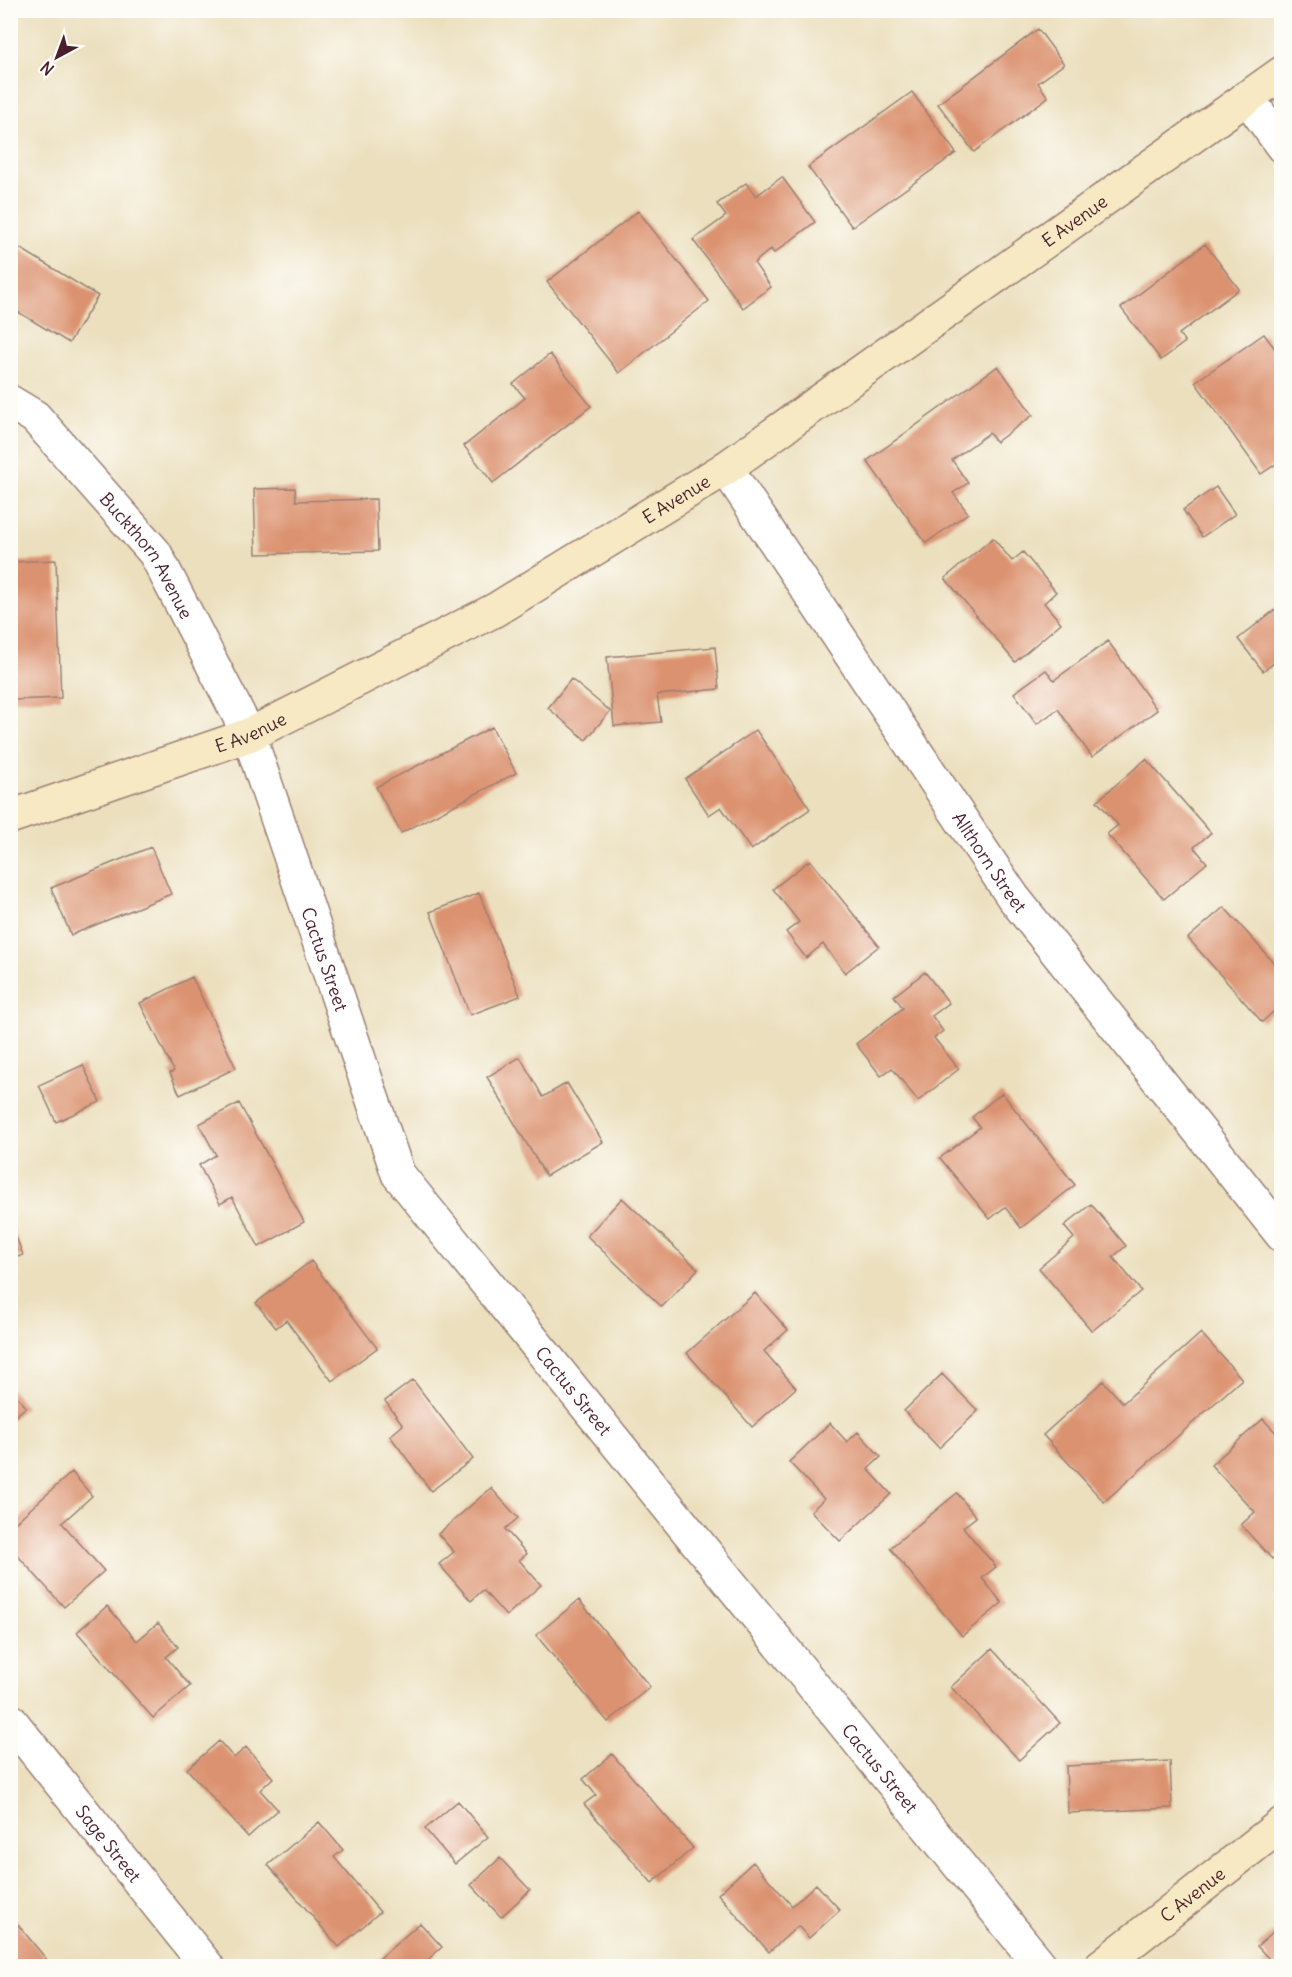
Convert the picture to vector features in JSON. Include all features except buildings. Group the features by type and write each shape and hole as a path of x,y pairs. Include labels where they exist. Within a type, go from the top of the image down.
{"street":[{"name":"E Avenue","path":"10,817 249,735 495,610 726,468 1281,72"},
{"path":"1247,97 1281,146"},
{"name":"Buckthorn Avenue","path":"10,402 35,417 155,553 249,735"},
{"name":"Allthorn Street","path":"726,468 1013,897 1281,1235"},
{"name":"Cactus Street","path":"249,735 398,1174 1041,1966"},
{"name":"Sage Street","path":"10,1720 207,1966"},
{"name":"C Avenue","path":"1101,1966 1281,1824"}]}
